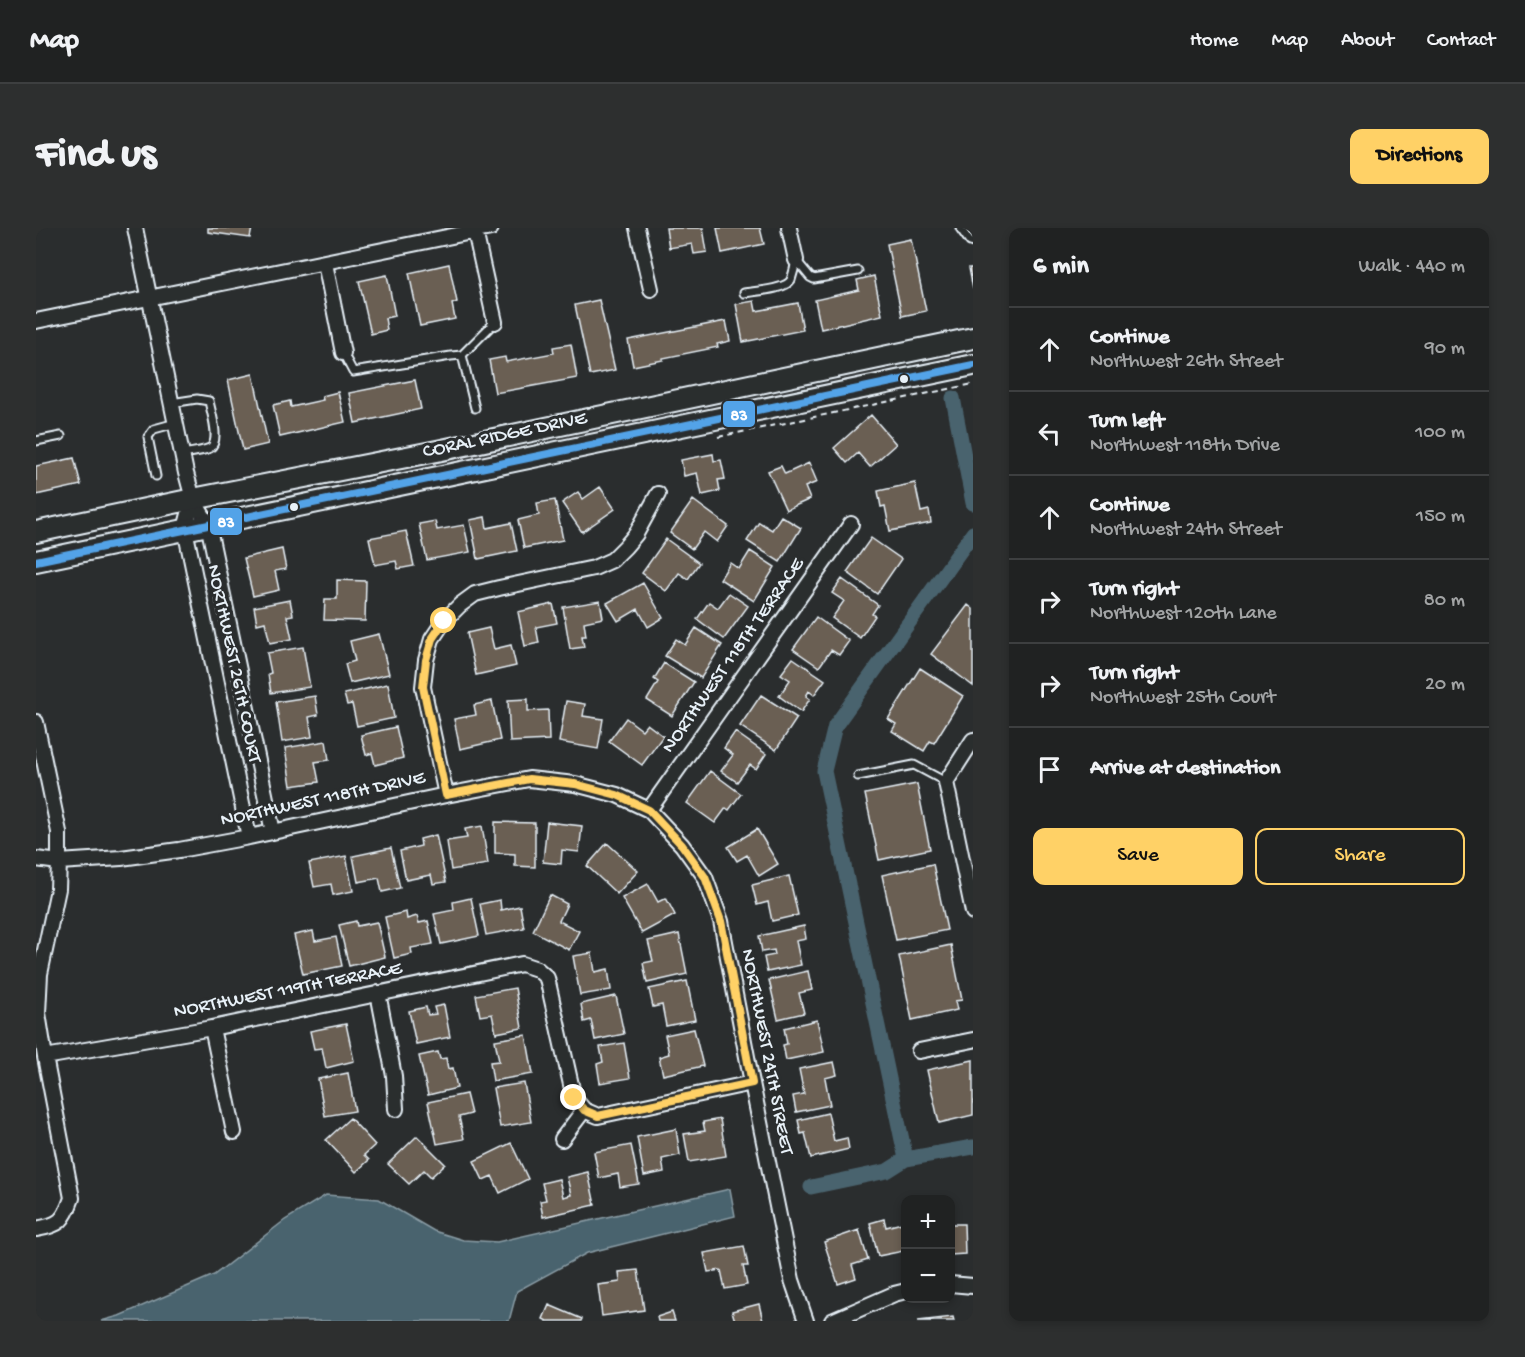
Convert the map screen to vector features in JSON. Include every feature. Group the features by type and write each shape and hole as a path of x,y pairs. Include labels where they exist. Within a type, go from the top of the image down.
{"main road":[{"name":"CORAL RIDGE DRIVE","path":"36,532 437,451 973,338"},
{"name":"CORAL RIDGE DRIVE","path":"36,561 973,365"},
{"path":"697,396 702,421"}],"street":[{"name":"NORTHWEST 26TH COURT","path":"135,228 193,499 208,524 273,832"},
{"path":"36,321 491,228"},
{"path":"637,228 651,290"},
{"path":"789,228 796,260"},
{"path":"475,231 495,322"},
{"path":"325,263 343,352"},
{"path":"446,795 423,687 426,660 432,639 444,621 476,594 594,568 612,560 636,534 658,494"},
{"name":"NORTHWEST 26TH COURT","path":"193,499 185,529 249,837"},
{"name":"NORTHWEST 118TH TERRACE","path":"649,810 851,524"},
{"path":"36,722 59,832 58,889 40,974 38,1013 72,1197 66,1214 54,1226 36,1229"},
{"path":"973,740 946,782 973,912"},
{"name":"NORTHWEST 118TH DRIVE","path":"36,859 59,862 179,850 529,779 575,784 617,795 649,810"},
{"name":"NORTHWEST 24TH STREET","path":"649,810 682,845 705,877 721,921 792,1280 806,1321"},
{"name":"NORTHWEST 119TH TERRACE","path":"45,1057 212,1028 522,964 537,969 547,978 574,1098 584,1110"},
{"path":"378,993 394,1076 396,1109"},
{"path":"212,1028 234,1132"},
{"path":"919,1051 973,1040"},
{"path":"562,1139 584,1110 598,1116 752,1083"},
{"path":"955,1284 973,1286"},
{"path":"832,1321 901,1292"}],"lane":[{"path":"960,228 973,243"},
{"path":"796,260 814,279 858,271"},
{"path":"744,293 779,288 790,282 796,260"},
{"path":"343,352 353,372 462,356 495,322"},
{"path":"462,356 475,408"},
{"path":"171,403 197,399 209,401 216,436 215,443 210,448 182,454"},
{"path":"156,476 148,437 154,429 176,423"},
{"path":"36,441 61,436"},
{"path":"858,776 914,765 946,782"}],"water":[{"path":"730,1189 735,1216 587,1253 517,1291 509,1321 101,1321 119,1316 214,1275 285,1220 326,1195 379,1199 434,1231 463,1240 497,1242"}],"building":[{"path":"208,228 252,228 250,238 208,232"},
{"path":"666,228 703,228 707,252 694,254 692,244 669,248"},
{"path":"717,228 760,228 764,244 722,253"},
{"path":"911,239 926,311 902,316 887,244"},
{"path":"449,264 457,302 452,304 455,319 420,326 409,273"},
{"path":"969,268 973,268 973,289"},
{"path":"387,275 395,316 385,318 387,330 371,334 359,281"},
{"path":"874,276 882,315 821,329 815,300 859,290 857,280"},
{"path":"599,300 615,370 590,375 575,305"},
{"path":"754,301 756,311 798,303 803,330 743,342 736,304"},
{"path":"726,321 730,341 717,344 718,347 633,366 628,340"},
{"path":"571,344 577,378 495,393 489,360 505,357 506,362 554,353 553,347"},
{"path":"253,374 268,444 243,450 228,380"},
{"path":"415,380 421,409 355,423 349,393"},
{"path":"338,392 345,422 280,437 273,405 290,401 291,407 323,400 322,396"},
{"path":"871,415 896,444 870,467 858,453 847,463 834,448"},
{"path":"713,454 714,461 721,460 725,479 718,480 720,491 702,495 697,473 684,476 681,460"},
{"path":"74,458 81,485 36,495 36,466"},
{"path":"809,463 817,482 805,487 810,499 786,510 768,471 781,466 785,474"},
{"path":"915,483 921,512 929,510 931,523 890,531 885,506 881,507 878,491"},
{"path":"600,487 615,509 582,532 562,503 578,492 583,499"},
{"path":"555,500 563,540 524,548 518,520 539,515 537,503"},
{"path":"693,500 728,526 717,542 704,532 692,549 670,533"},
{"path":"781,516 801,528 780,562 747,541 759,522 772,530"},
{"path":"485,517 487,528 511,523 517,551 478,559 470,520"},
{"path":"435,521 437,530 464,525 470,552 427,560 419,524"},
{"path":"406,531 414,566 398,569 396,561 375,565 369,538"},
{"path":"871,538 901,559 877,594 847,572"},
{"path":"666,539 699,563 688,579 679,573 666,591 642,573"},
{"path":"282,549 286,569 275,571 279,590 253,596 244,558"},
{"path":"750,551 775,567 754,601 720,579 730,563 739,569"},
{"path":"842,579 878,605 872,614 875,616 860,638 832,618 844,601 832,593"},
{"path":"337,580 366,581 365,621 324,620 325,599 337,599"},
{"path":"643,583 663,618 648,627 638,609 618,621 607,603"},
{"path":"729,593 748,606 724,639 697,619 709,602 718,608"},
{"path":"290,600 293,615 287,616 292,639 270,643 265,622 257,624 254,607"},
{"path":"600,601 603,618 584,622 586,636 582,636 584,647 570,649 563,607"},
{"path":"553,604 557,623 536,627 539,643 525,646 518,612"},
{"path":"968,605 973,609 973,686 931,654"},
{"path":"816,617 849,641 839,655 831,650 819,667 793,649"},
{"path":"489,628 494,649 511,645 516,666 476,675 467,633"},
{"path":"696,628 722,645 701,678 665,656 676,639 685,645"},
{"path":"379,634 389,674 350,683 345,664 355,661 350,641"},
{"path":"303,647 310,687 271,693 268,674 271,673 267,653"},
{"path":"793,658 825,680 814,695 809,691 806,696 810,699 801,712 779,696 790,680 781,674"},
{"path":"664,663 694,682 672,716 647,700 658,682 654,679"},
{"path":"920,668 963,696 934,743 930,741 924,751 892,731 896,724 888,719"},
{"path":"388,684 394,718 357,726 352,704 347,705 344,694"},
{"path":"761,695 797,718 776,750 740,726"},
{"path":"315,696 318,715 309,717 312,737 282,742 276,702"},
{"path":"528,699 528,711 548,710 549,740 510,742 508,700"},
{"path":"492,701 500,740 460,749 454,719 476,715 474,705"},
{"path":"566,701 585,704 583,716 603,719 598,749 559,742"},
{"path":"626,718 642,730 647,724 663,736 642,765 609,741"},
{"path":"396,727 403,758 375,765 372,753 366,755 361,735"},
{"path":"735,732 766,754 756,769 750,765 737,782 721,771 733,755 724,748"},
{"path":"326,741 329,760 315,762 319,782 291,786 285,748"},
{"path":"710,771 741,794 729,810 726,808 715,823 687,803"},
{"path":"917,784 930,849 879,860 865,794"},
{"path":"495,822 535,823 535,867 515,866 515,854 495,853"},
{"path":"547,822 582,826 579,852 562,850 561,864 543,862"},
{"path":"482,826 488,864 451,870 447,841 467,838 465,829"},
{"path":"757,829 778,864 759,876 747,855 737,861 728,847"},
{"path":"436,835 446,882 433,884 431,875 406,880 400,851 421,846 420,839"},
{"path":"607,843 638,871 617,894 587,866"},
{"path":"391,848 400,888 382,892 379,878 358,882 353,856"},
{"path":"346,856 353,891 333,895 331,884 314,887 309,863"},
{"path":"933,864 947,930 896,940 882,875"},
{"path":"789,876 798,915 772,921 768,902 757,905 752,885"},
{"path":"648,884 658,902 666,898 675,915 642,933 622,898"},
{"path":"550,895 567,904 559,921 579,931 569,950 533,931"},
{"path":"471,898 479,936 441,944 434,914 454,910 453,902"},
{"path":"500,900 501,910 520,906 524,928 486,935 480,904"},
{"path":"406,912 407,919 417,916 419,923 428,921 433,944 411,948 412,954 394,958 385,917"},
{"path":"356,921 357,926 377,922 385,957 349,966 339,925"},
{"path":"804,926 806,939 796,941 801,965 767,972 764,957 775,955 774,950 762,952 759,936"},
{"path":"313,931 315,941 336,937 342,966 303,974 294,935"},
{"path":"679,934 687,974 647,983 643,963 653,961 648,941"},
{"path":"951,945 962,1000 955,1001 957,1010 912,1020 899,956"},
{"path":"592,953 595,972 608,969 611,990 580,995 573,956"},
{"path":"808,971 812,990 799,993 804,1013 778,1019 769,980"},
{"path":"687,981 695,1020 666,1026 662,1005 653,1007 649,989"},
{"path":"515,988 522,1028 496,1033 492,1014 480,1016 476,995"},
{"path":"616,996 624,1034 595,1040 591,1020 584,1022 581,1004"},
{"path":"444,1005 450,1037 416,1044 409,1011 426,1007 428,1015 436,1014 434,1007"},
{"path":"817,1020 824,1052 786,1060 783,1045 787,1044 784,1028"},
{"path":"346,1024 354,1061 326,1068 322,1048 314,1049 310,1031"},
{"path":"694,1029 703,1066 663,1075 659,1057 669,1054 665,1035"},
{"path":"526,1035 533,1074 493,1081 490,1062 499,1061 495,1040"},
{"path":"624,1043 630,1078 600,1083 597,1064 603,1062 600,1047"},
{"path":"438,1052 440,1059 446,1058 448,1069 453,1068 457,1088 428,1095 419,1056"},
{"path":"973,1060 973,1115 939,1123 927,1070"},
{"path":"834,1062 837,1075 825,1078 830,1105 796,1112 793,1096 804,1094 799,1069"},
{"path":"348,1073 355,1111 325,1116 318,1079"},
{"path":"524,1083 531,1122 500,1127 493,1088"},
{"path":"466,1094 471,1114 459,1117 464,1139 437,1144 428,1102"},
{"path":"828,1113 834,1141 847,1138 849,1149 811,1158 805,1133 801,1134 798,1120"},
{"path":"350,1118 375,1145 364,1155 369,1160 356,1172 326,1140"},
{"path":"720,1119 726,1156 689,1162 684,1134 705,1131 703,1122"},
{"path":"676,1129 680,1155 662,1159 664,1172 644,1176 637,1137"},
{"path":"417,1136 445,1164 431,1177 424,1170 409,1184 388,1164"},
{"path":"511,1143 528,1179 500,1193 492,1176 483,1180 474,1161"},
{"path":"631,1145 639,1184 620,1187 618,1174 599,1178 594,1152"},
{"path":"588,1172 595,1205 543,1217 540,1201 546,1200 542,1183 559,1179 563,1197 571,1195 567,1177"},
{"path":"884,1219 886,1227 901,1223 901,1251 878,1256 870,1223"},
{"path":"955,1224 964,1224 965,1254 955,1255"},
{"path":"859,1230 868,1260 852,1265 856,1278 838,1284 824,1242"},
{"path":"744,1246 748,1266 743,1266 747,1285 725,1289 721,1270 708,1272 704,1253"},
{"path":"638,1270 644,1310 602,1316 598,1285 620,1282 619,1272"},
{"path":"759,1304 763,1321 735,1321 732,1311"},
{"path":"549,1305 582,1319 581,1321 547,1321 543,1319"},
{"path":"672,1312 675,1321 658,1321 657,1317"},
{"path":"953,1317 954,1321 918,1321"}],"waterway":[{"path":"953,398 973,503"},
{"path":"973,533 835,726 824,771 906,1159 973,1147"},
{"path":"811,1187 887,1171 906,1159"}],"transit line":[{"name":"83","path":"36,561 973,365"}],"route":[{"path":"444,621 432,639 426,660 423,687 446,795 529,779 575,784 617,795 649,810 682,845 705,877 721,921 752,1083 598,1116 584,1110 574,1098"}]}
